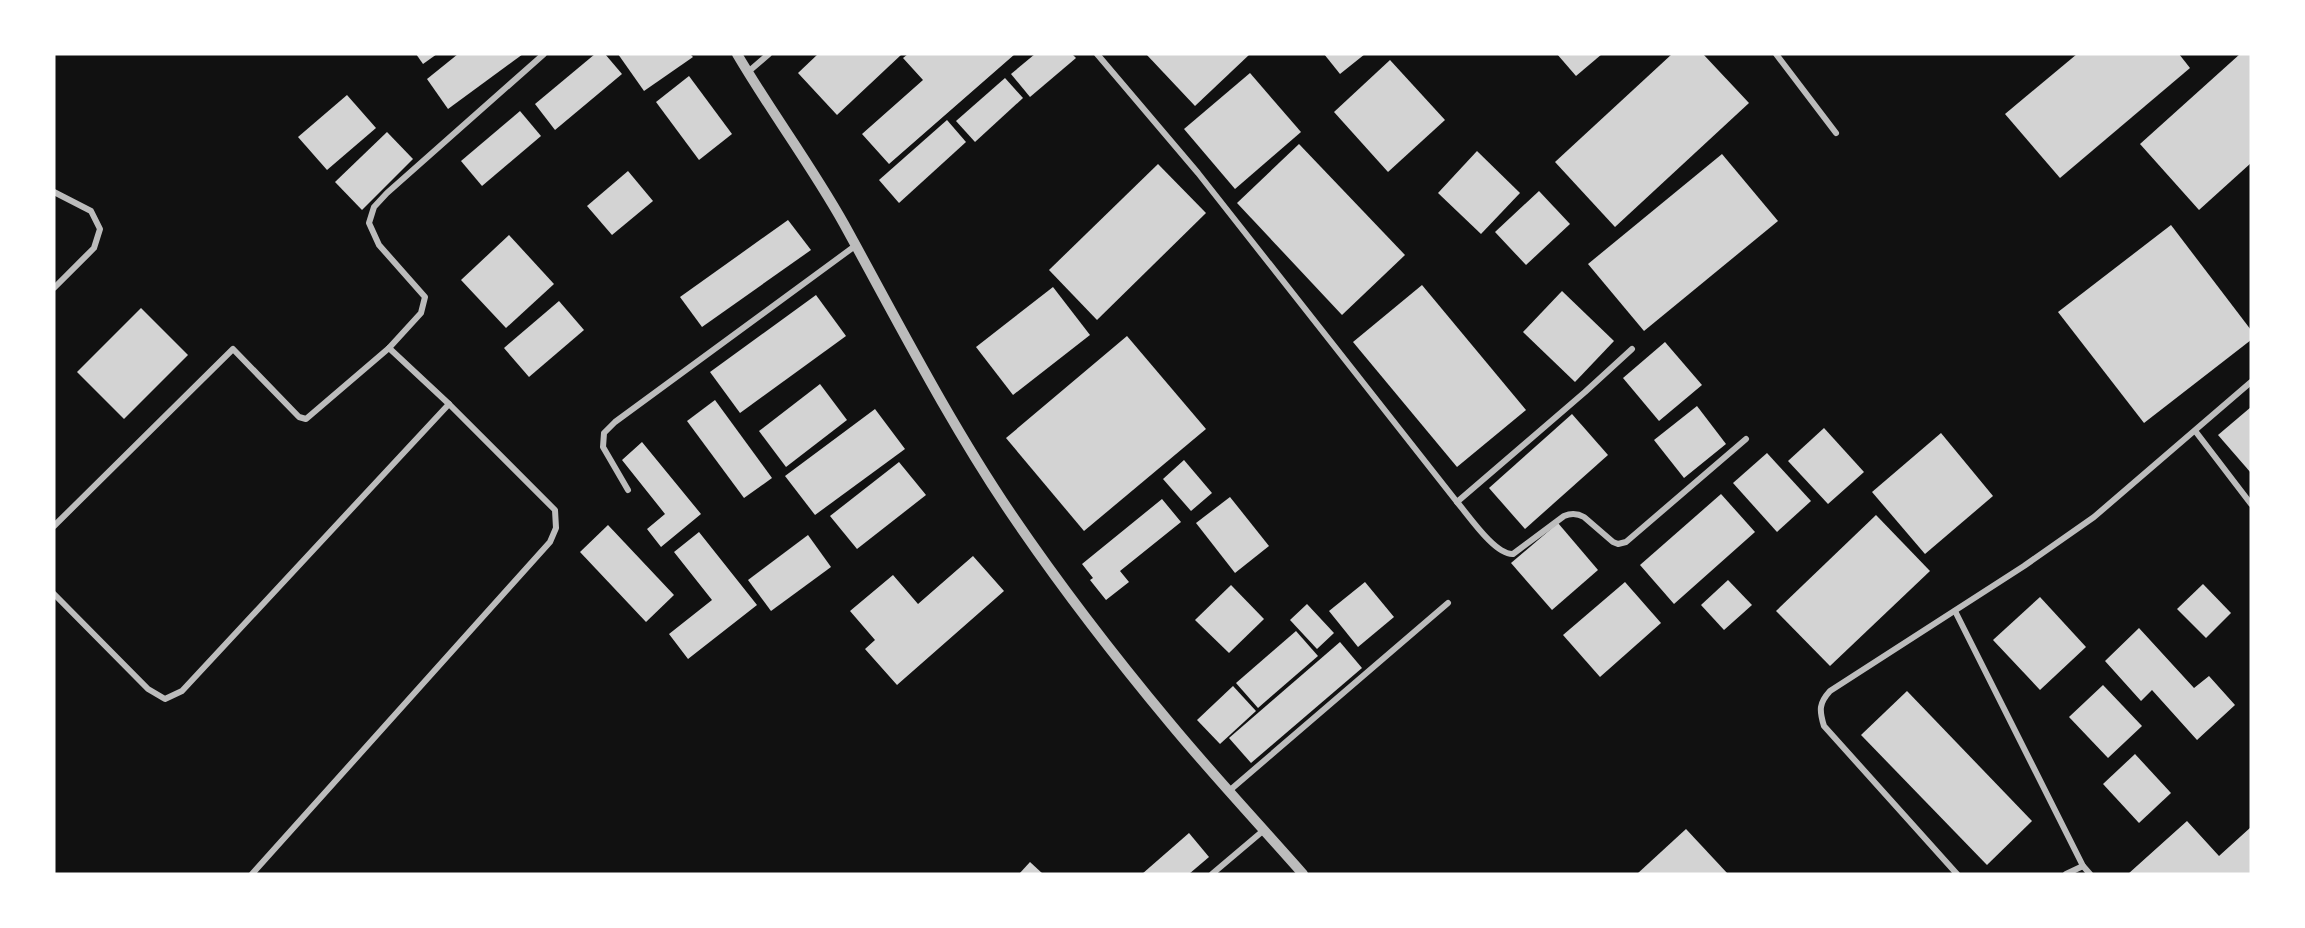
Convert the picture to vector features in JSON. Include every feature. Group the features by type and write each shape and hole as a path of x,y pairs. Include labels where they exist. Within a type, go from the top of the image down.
{"street":[{"path":"54,526 233,350 299,417 306,419 389,348 421,313 424,297 379,244 369,223 374,207 544,54"},
{"path":"737,54 802,153 966,444 1012,514 1077,606 1136,681 1303,874"},
{"path":"747,72 769,54"},
{"path":"1096,54 1198,173 1457,502 1498,549 1513,554 1570,513 1579,514 1618,544 1631,538 1746,439"},
{"path":"1776,54 1836,133"},
{"path":"54,192 91,212 100,229 94,248 54,288"},
{"path":"628,490 603,447 604,433 615,422 855,246"},
{"path":"252,874 550,542 556,528 555,510 449,404 389,348"},
{"path":"1457,502 1632,349"},
{"path":"1957,874 1824,726 1820,707 1822,700 1830,691 2024,566 2094,517 2196,432 2251,382"},
{"path":"54,594 148,688 165,699 182,691 449,404"},
{"path":"2196,432 2251,504"},
{"path":"1229,791 1448,603"},
{"path":"1955,611 2083,866 2090,874"},
{"path":"1212,874 1265,830"},
{"path":"2066,874 2083,866"}],"building":[{"path":"416,54 437,54 423,64"},
{"path":"458,54 523,54 448,109 427,79"},
{"path":"595,54 605,54 622,74 555,130 535,104"},
{"path":"618,54 690,54 693,57 644,91"},
{"path":"818,54 902,54 837,115 798,73"},
{"path":"908,54 1015,54 889,164 862,134 923,80 903,58"},
{"path":"1035,54 1072,54 1076,58 1030,97 1011,74"},
{"path":"1146,54 1250,54 1195,106"},
{"path":"1324,54 1365,54 1340,74"},
{"path":"1557,54 1602,54 1576,76"},
{"path":"1672,54 1703,54 1749,103 1615,227 1555,162"},
{"path":"2077,54 2179,54 2190,68 2060,178 2005,114"},
{"path":"2240,54 2251,54 2251,163 2199,210 2140,144"},
{"path":"1390,60 1445,120 1388,172 1334,112"},
{"path":"1250,73 1301,132 1235,189 1184,129"},
{"path":"689,76 732,134 699,160 656,102"},
{"path":"1005,78 1023,98 975,142 956,121"},
{"path":"347,95 376,128 327,170 298,137"},
{"path":"520,111 541,136 482,186 461,161"},
{"path":"947,120 966,142 899,203 879,180"},
{"path":"387,132 413,159 362,210 335,182"},
{"path":"1299,144 1405,255 1342,315 1237,203"},
{"path":"1477,151 1520,193 1481,234 1438,193"},
{"path":"1722,154 1778,221 1644,331 1588,264"},
{"path":"1158,164 1206,213 1097,320 1049,270"},
{"path":"628,171 653,201 612,235 587,206"},
{"path":"1539,191 1570,224 1526,265 1495,232"},
{"path":"788,220 811,250 702,327 680,297"},
{"path":"2171,225 2251,330 2251,340 2144,423 2058,312"},
{"path":"509,235 554,284 506,328 461,280"},
{"path":"1422,285 1526,410 1457,467 1353,342"},
{"path":"1053,287 1090,335 1013,395 976,347"},
{"path":"1562,291 1614,341 1575,382 1523,332"},
{"path":"816,295 846,336 740,413 710,372"},
{"path":"559,301 584,330 529,377 504,348"},
{"path":"141,308 188,355 124,419 77,372"},
{"path":"1127,336 1206,429 1084,531 1006,438"},
{"path":"1665,342 1702,385 1659,421 1623,378"},
{"path":"820,384 847,420 786,467 759,431"},
{"path":"715,400 772,478 744,498 687,421"},
{"path":"1697,406 1726,444 1684,478 1654,440"},
{"path":"2251,407 2251,473 2218,435"},
{"path":"875,409 905,449 815,515 785,476"},
{"path":"1572,414 1608,455 1525,529 1489,488"},
{"path":"1824,428 1864,472 1828,504 1788,461"},
{"path":"1941,433 1993,496 1925,554 1872,492"},
{"path":"642,442 701,514 661,547 647,529 665,514 622,460"},
{"path":"1767,453 1811,501 1777,532 1733,483"},
{"path":"1184,460 1212,493 1191,511 1163,479"},
{"path":"899,462 926,495 857,549 830,516"},
{"path":"1721,494 1755,532 1674,604 1640,565"},
{"path":"1230,497 1269,546 1235,573 1196,523"},
{"path":"1162,499 1181,522 1120,571 1129,582 1106,600 1090,580 1093,578 1082,564"},
{"path":"1876,515 1930,571 1830,666 1776,611"},
{"path":"1558,523 1598,570 1552,610 1511,563"},
{"path":"608,525 674,595 646,622 580,552"},
{"path":"699,532 757,605 688,659 669,634 712,600 674,552"},
{"path":"808,535 831,567 771,611 748,580"},
{"path":"973,556 1004,591 897,685 865,649 875,640 850,611 893,575 918,604"},
{"path":"1728,580 1752,605 1724,630 1701,605"},
{"path":"1365,582 1394,617 1358,647 1329,611"},
{"path":"1625,582 1661,623 1600,677 1563,635"},
{"path":"2203,584 2231,613 2206,638 2177,609"},
{"path":"1231,585 1264,619 1229,653 1195,620"},
{"path":"2040,597 2086,647 2040,690 1993,640"},
{"path":"1307,604 1334,633 1317,649 1290,620"},
{"path":"2139,628 2194,688 2209,676 2235,705 2197,740 2152,690 2141,701 2105,661"},
{"path":"1296,631 1318,656 1258,708 1236,683"},
{"path":"1340,642 1362,668 1251,763 1229,738"},
{"path":"2103,685 2142,726 2108,758 2069,717"},
{"path":"1233,686 1256,711 1220,744 1197,720"},
{"path":"1907,691 2032,821 1987,865 1861,735"},
{"path":"2135,754 2171,793 2139,823 2103,784"},
{"path":"2187,821 2219,856 2251,827 2251,874 2128,874"},
{"path":"1686,829 1728,874 1637,874"},
{"path":"1189,833 1209,857 1189,874 1142,874"},
{"path":"1030,862 1043,874 1019,874"}]}
